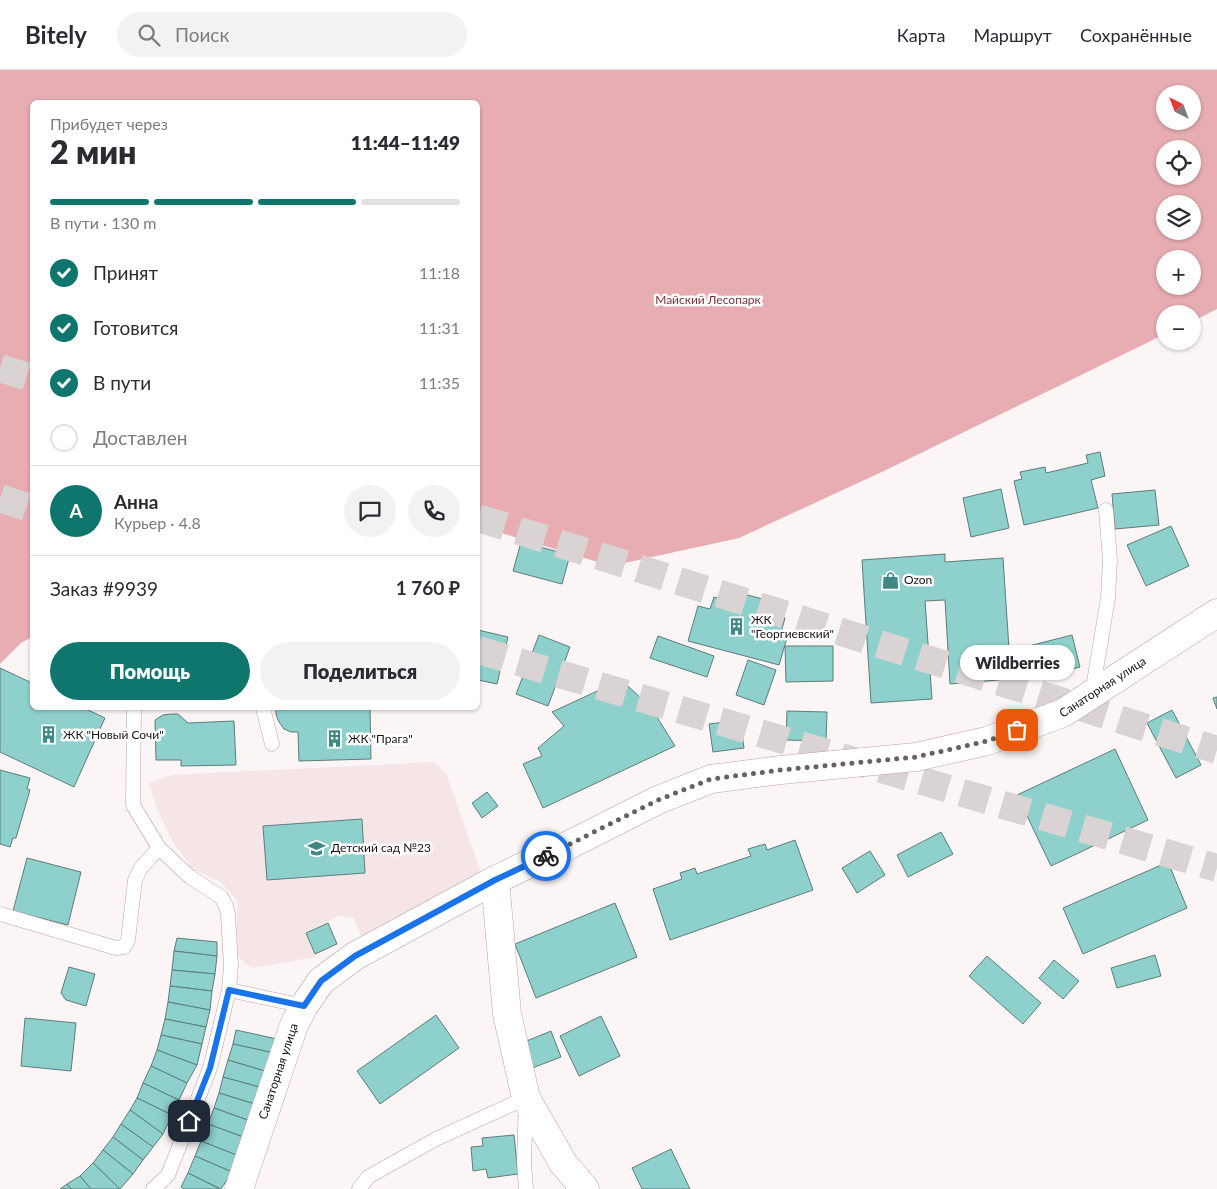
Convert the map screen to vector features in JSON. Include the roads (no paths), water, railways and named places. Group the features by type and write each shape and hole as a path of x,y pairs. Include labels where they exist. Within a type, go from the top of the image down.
{"street":[{"name":"Санаторная улица","path":"239,1189 294,1025 321,981 355,956 495,880 658,800 711,779 916,757 987,741 1063,713 1217,613"},
{"path":"495,880 507,1014 526,1098 563,1163 585,1189"}],"lane":[{"path":"1091,695 1108,598 1110,560 1106,510"},
{"path":"134,710 132,805 159,848 190,877 221,897 228,915 231,966 229,990 210,1068 168,1175 153,1189"},
{"path":"264,710 272,744"},
{"path":"0,914 116,948 124,946 128,940 135,880 141,868 159,848"},
{"path":"229,990 304,1006"},
{"path":"359,1189 368,1177 436,1139 526,1098 524,1162 526,1189"}],"tunnel":[{"path":"0,368 30,377"},
{"path":"0,498 30,508"},
{"path":"480,519 1217,750"},
{"path":"480,651 1217,868"}],"place":[{"name":"Ozon","path":"890,580"},
{"name":"ЖК \"Георгиевский\"","path":"737,627"},
{"name":"Wildberries","path":"1017,730"},
{"name":"ЖК \"Новый Сочи\"","path":"49,735"},
{"name":"ЖК \"Прага\"","path":"334,739"},
{"name":"Детский сад №23","path":"317,848"}],"park label":[{"name":"Майский Лесопарк","path":"708,300"}]}
